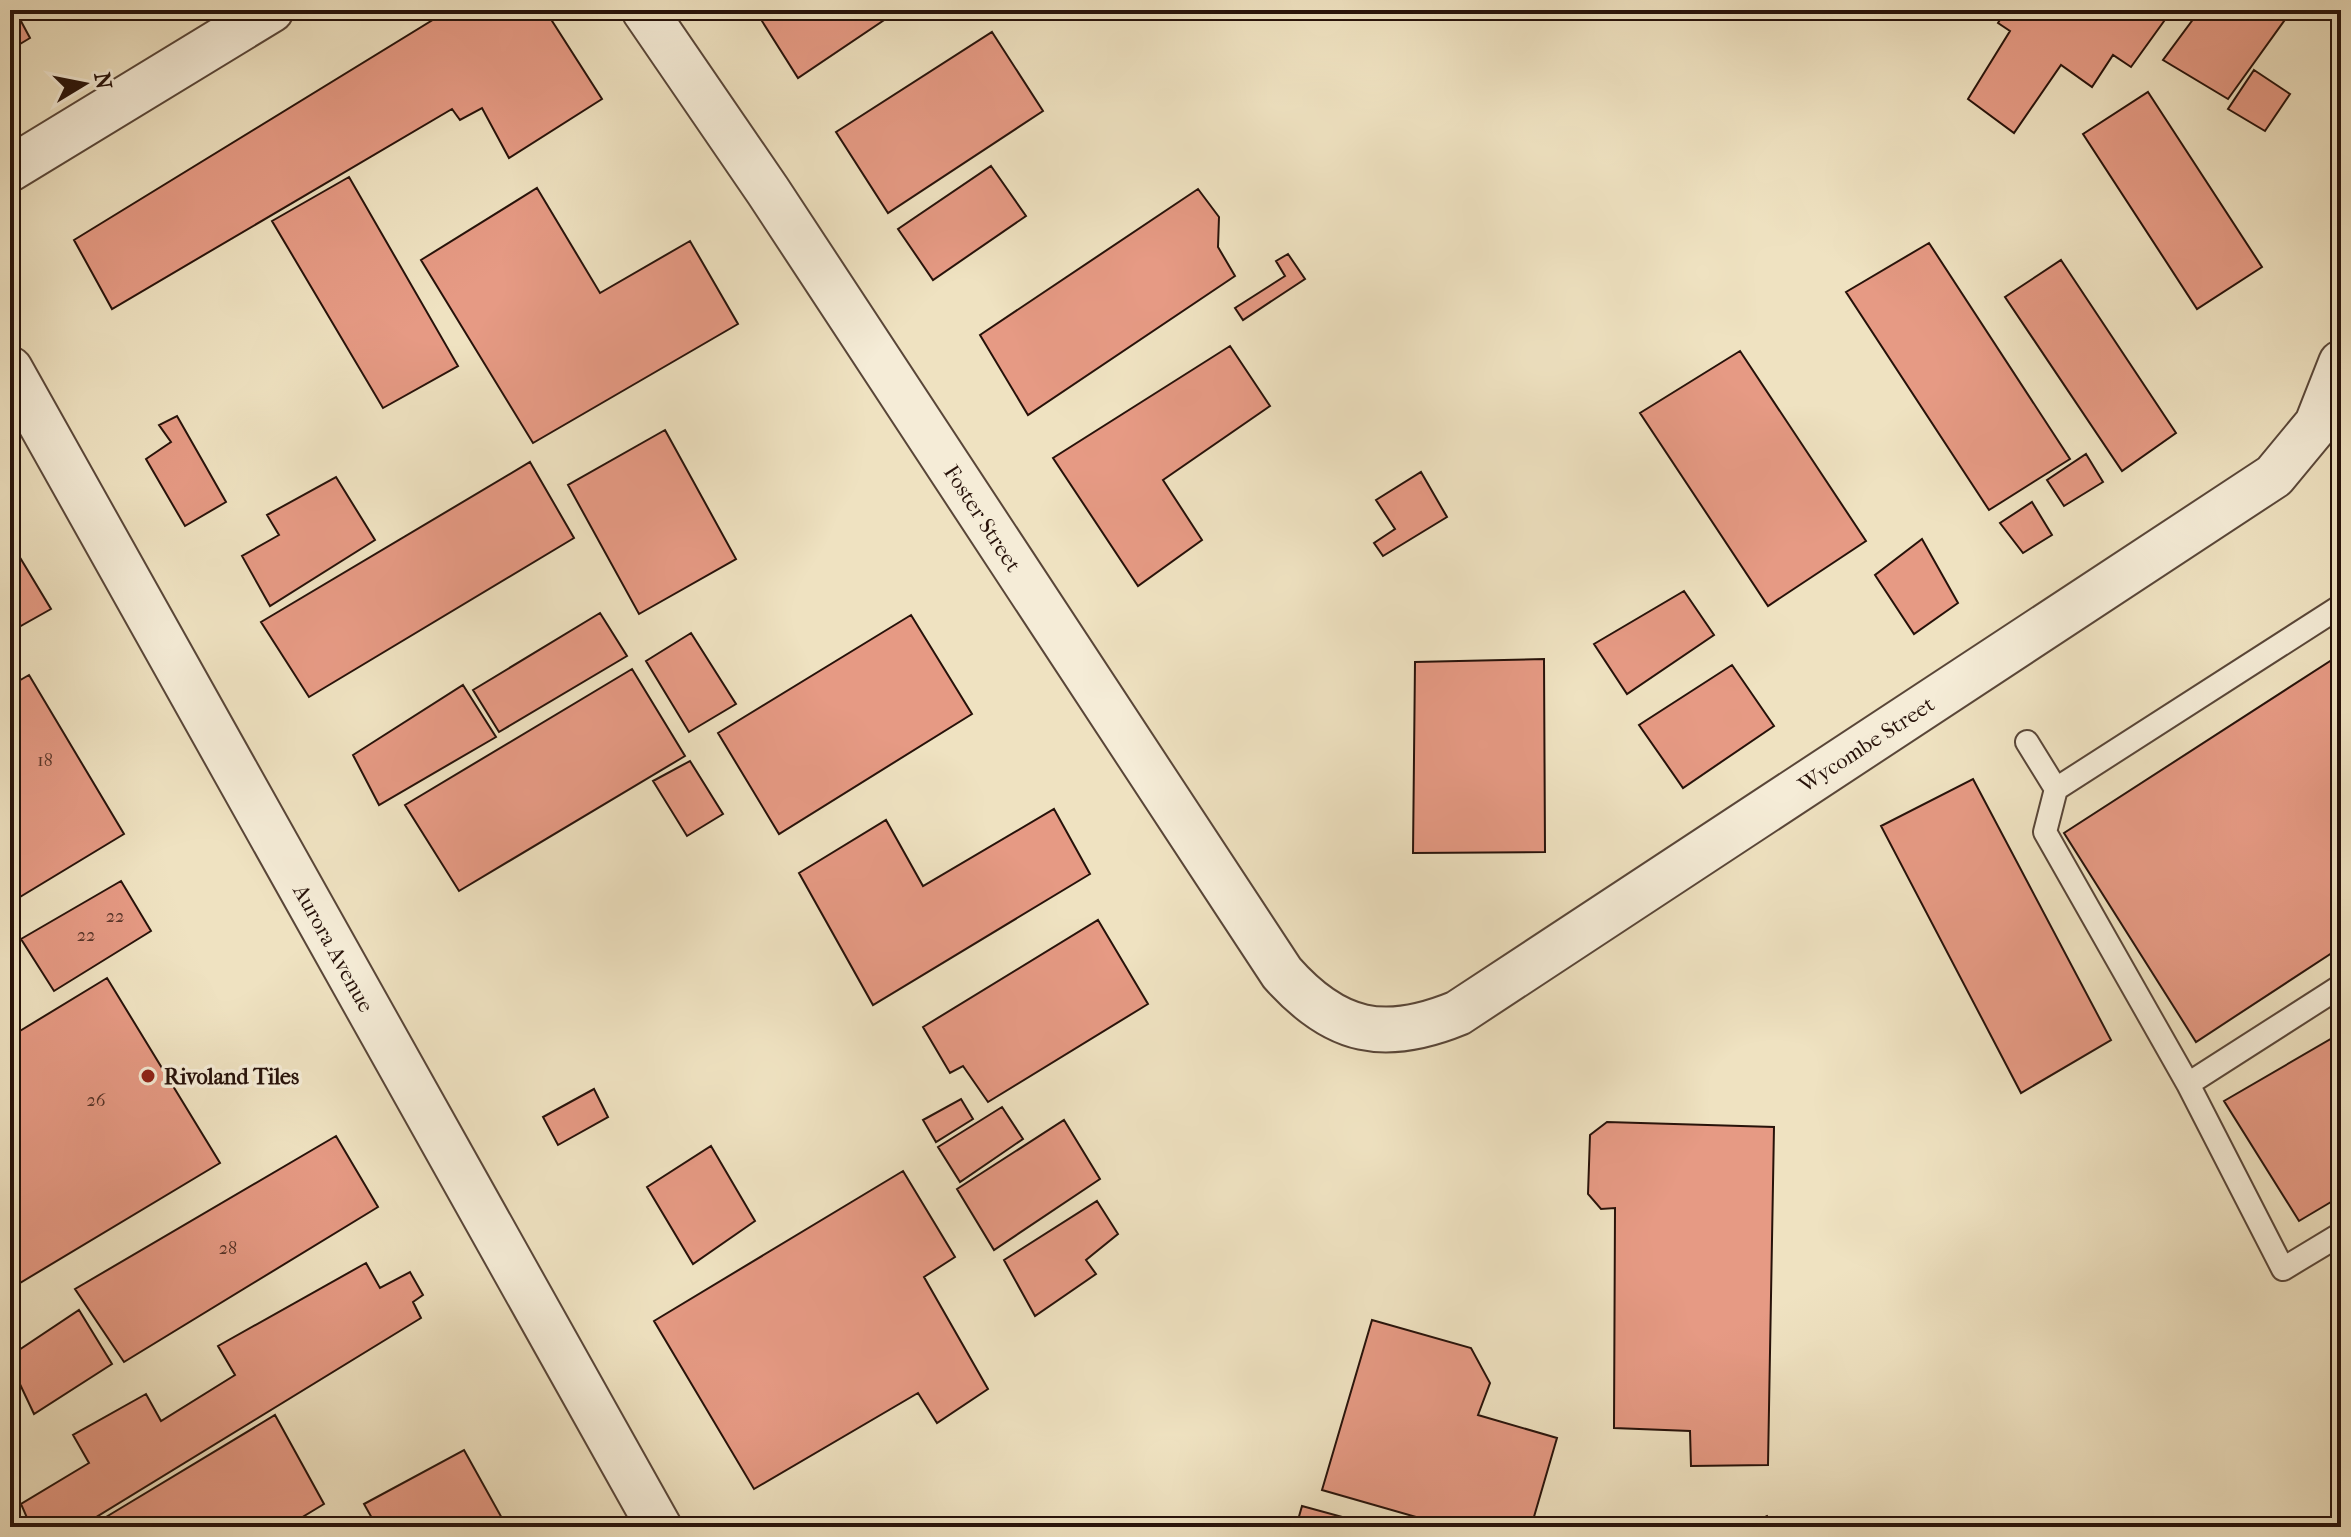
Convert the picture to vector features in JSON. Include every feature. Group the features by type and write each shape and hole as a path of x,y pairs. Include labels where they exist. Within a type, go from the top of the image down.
{"street":[{"path":"10,169 271,10"},
{"name":"Foster Street","path":"644,10 768,191 1282,973 1294,987 1330,1016"},
{"name":"Wycombe Street","path":"1330,1016 1362,1027 1390,1031 1422,1027 1458,1013 2274,476 2329,429 2341,363"},
{"name":"Aurora Avenue","path":"10,369 659,1527"}],"lane":[{"path":"2341,606 2056,789 2045,832 2188,1084 2283,1269 2341,1234"},
{"path":"2027,742 2056,789"},
{"path":"2188,1084 2341,986"}],"building":[{"path":"10,10 15,10 30,38 10,50"},
{"path":"449,10 545,10 602,99 509,158 482,108 460,120 452,109 112,309 74,240"},
{"path":"755,10 899,10 798,78"},
{"path":"2006,10 2172,10 2131,67 2113,55 2092,87 2061,65 2014,133 1968,99 2010,31 1998,23"},
{"path":"2200,10 2292,10 2228,99 2163,60"},
{"path":"992,32 1043,111 888,213 836,132"},
{"path":"2254,70 2290,94 2265,131 2228,109"},
{"path":"2148,92 2262,267 2197,309 2083,134"},
{"path":"991,166 1026,216 933,280 898,229"},
{"path":"349,177 458,366 383,408 272,221"},
{"path":"537,188 600,293 690,241 738,324 533,443 421,260"},
{"path":"1198,189 1219,217 1218,247 1235,276 1028,415 980,335"},
{"path":"1929,243 2070,459 1989,510 1846,292"},
{"path":"1288,254 1305,279 1243,320 1235,308 1285,276 1276,261"},
{"path":"2061,260 2176,433 2122,471 2005,297"},
{"path":"1230,346 1270,406 1163,480 1202,540 1138,586 1053,458"},
{"path":"1740,351 1866,541 1768,606 1640,413"},
{"path":"177,416 226,502 185,526 146,459 171,442 159,425"},
{"path":"665,430 736,559 639,614 568,485"},
{"path":"2086,454 2103,482 2064,506 2047,480"},
{"path":"530,462 574,538 309,697 261,622"},
{"path":"1421,472 1447,517 1383,556 1374,543 1395,529 1376,500"},
{"path":"336,477 375,540 270,606 242,556 279,535 267,515"},
{"path":"2032,502 2052,535 2023,553 2000,523"},
{"path":"1922,539 1958,603 1914,634 1875,575"},
{"path":"10,541 51,609 10,632"},
{"path":"1684,591 1714,635 1627,694 1594,644"},
{"path":"600,613 627,656 499,732 473,690"},
{"path":"911,615 972,714 779,834 718,733"},
{"path":"691,633 736,704 689,732 646,661"},
{"path":"2341,654 2341,947 2196,1042 2064,833"},
{"path":"1544,659 1545,852 1413,853 1415,662"},
{"path":"1732,665 1774,726 1683,788 1639,725"},
{"path":"632,669 685,756 459,891 405,805"},
{"path":"29,675 124,834 10,903 10,686"},
{"path":"463,685 496,737 379,805 353,755"},
{"path":"690,761 723,814 687,836 653,781"},
{"path":"1973,779 2111,1040 2021,1093 1881,826"},
{"path":"1054,809 1090,874 873,1005 799,873 886,820 923,886"},
{"path":"121,881 151,931 54,991 21,939"},
{"path":"1098,920 1148,1004 988,1102 963,1066 950,1073 923,1027"},
{"path":"107,978 220,1163 10,1289 10,1037"},
{"path":"2341,1033 2341,1196 2299,1221 2224,1101"},
{"path":"594,1089 608,1117 558,1145 543,1117"},
{"path":"961,1099 973,1119 936,1142 923,1120"},
{"path":"1002,1107 1023,1139 960,1182 938,1147"},
{"path":"1064,1120 1100,1179 994,1250 957,1189"},
{"path":"1607,1122 1774,1127 1768,1465 1691,1466 1690,1431 1614,1428 1615,1208 1601,1209 1588,1194 1590,1135"},
{"path":"336,1136 378,1207 124,1362 75,1289"},
{"path":"711,1146 755,1221 693,1264 647,1187"},
{"path":"903,1171 955,1257 924,1277 988,1389 937,1423 918,1393 754,1489 654,1321"},
{"path":"1097,1201 1118,1234 1086,1260 1096,1274 1035,1316 1004,1260"},
{"path":"366,1263 380,1288 410,1272 423,1295 413,1302 421,1318 80,1527 31,1527 21,1504 89,1463 73,1435 146,1394 161,1421 235,1375 218,1346"},
{"path":"79,1310 112,1364 34,1414 10,1363 10,1356"},
{"path":"1372,1320 1471,1348 1490,1383 1478,1415 1557,1438 1531,1527 1451,1527 1322,1490"},
{"path":"275,1415 324,1504 286,1527 112,1527 106,1517"},
{"path":"464,1450 503,1520 489,1527 377,1527 364,1504"},
{"path":"1302,1506 1379,1527 1296,1527"},
{"path":"1767,1516 1773,1527 1745,1527"}],"place":[{"name":"Rivoland Tiles","path":"148,1076"}]}
